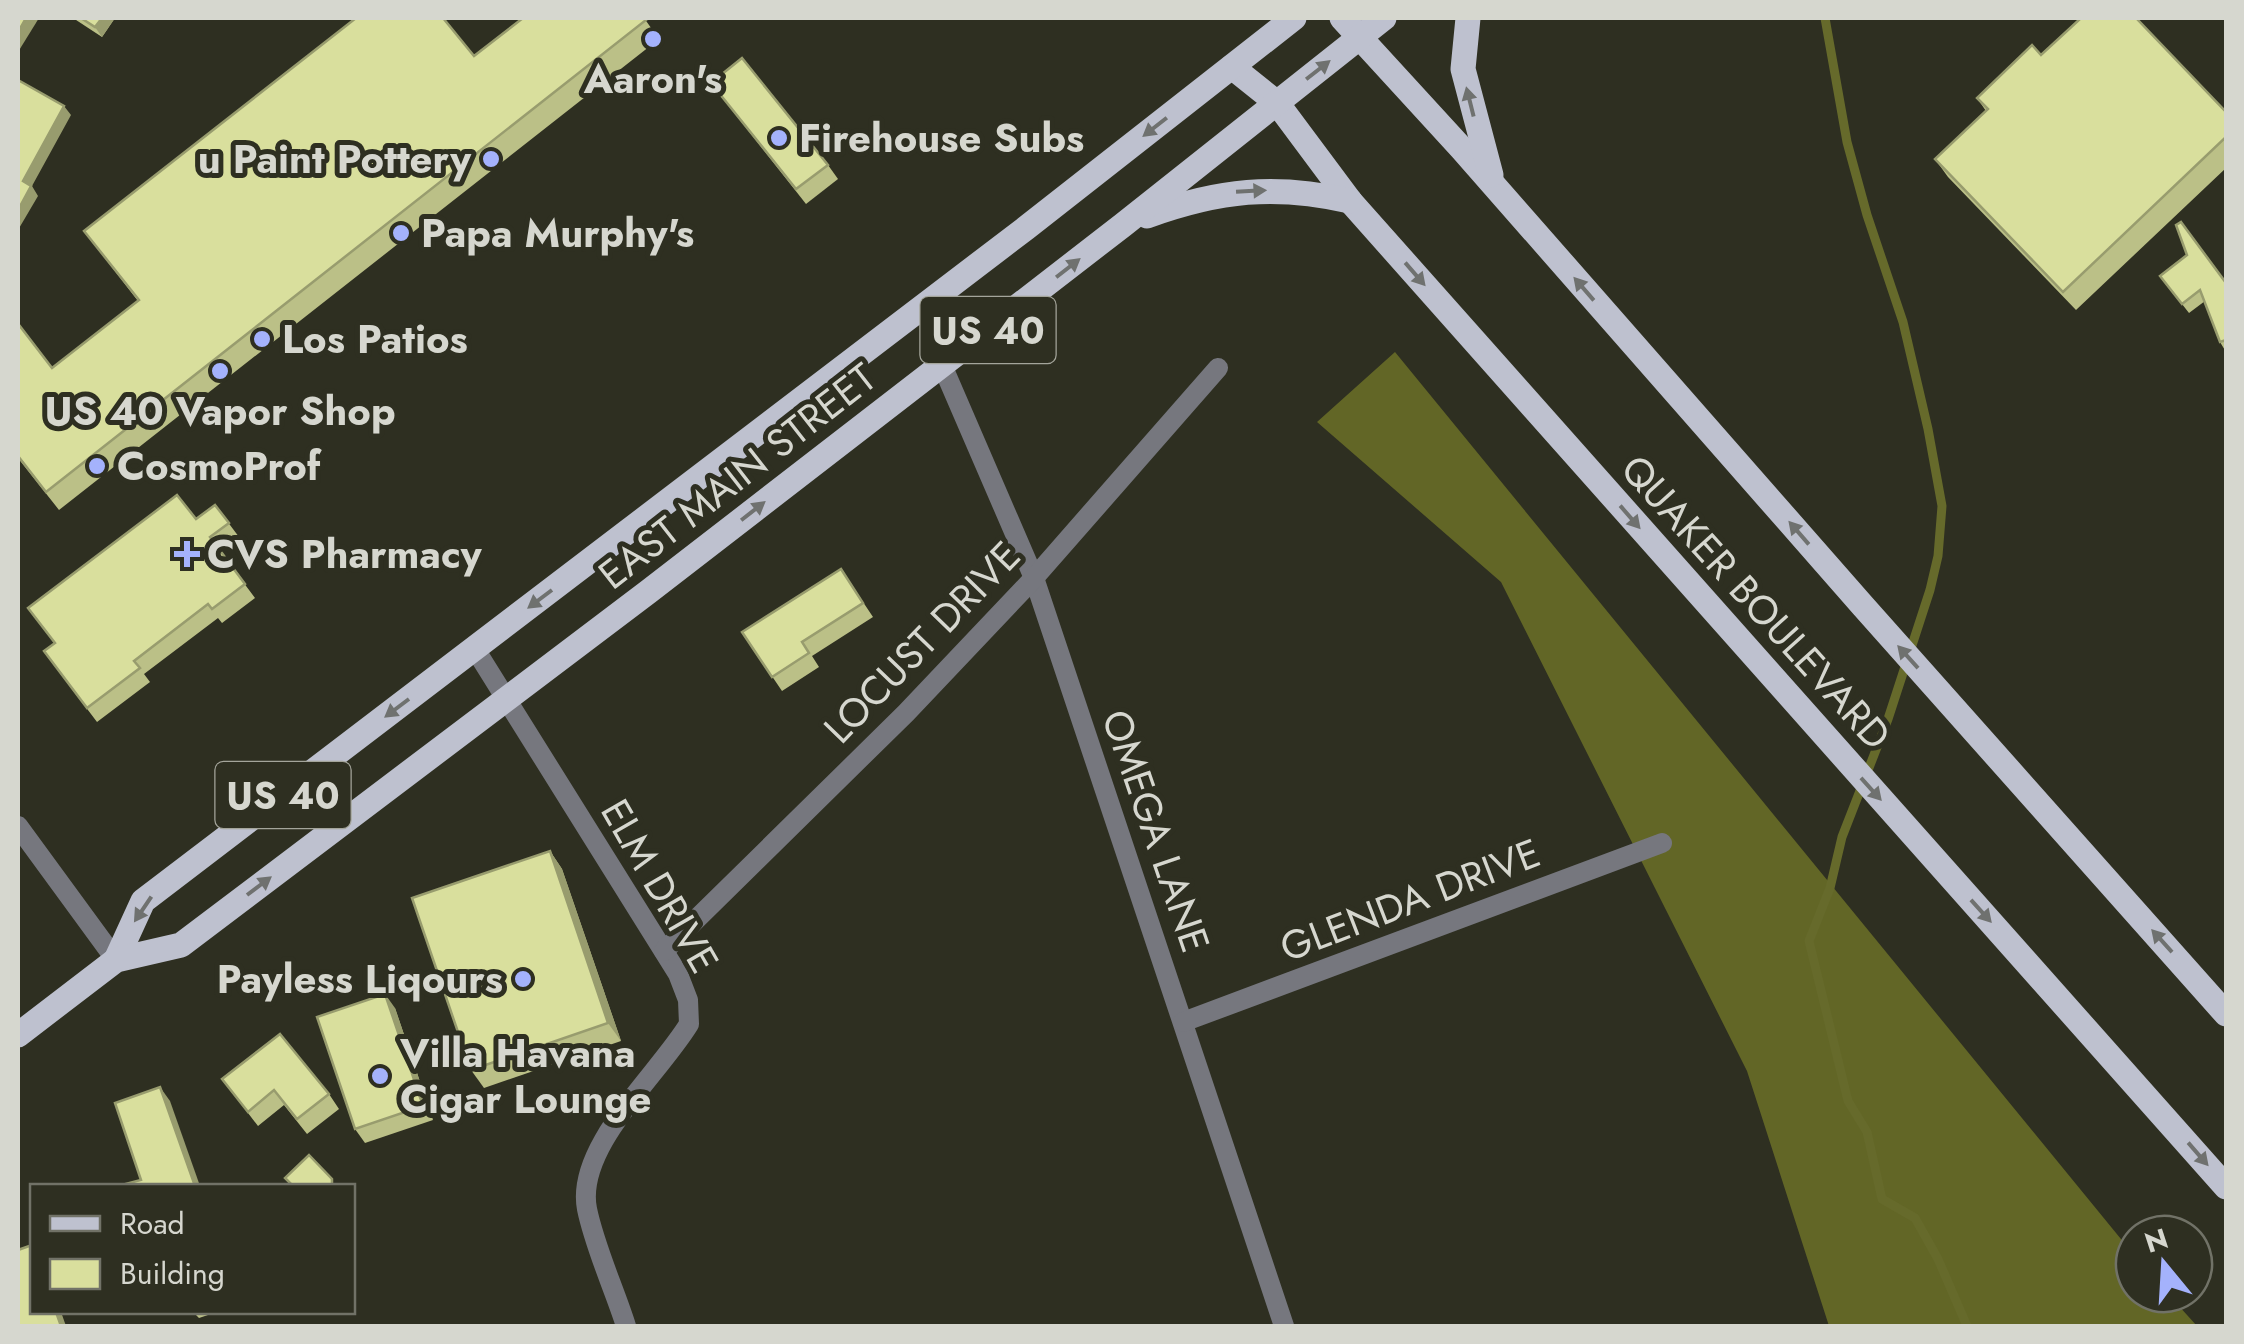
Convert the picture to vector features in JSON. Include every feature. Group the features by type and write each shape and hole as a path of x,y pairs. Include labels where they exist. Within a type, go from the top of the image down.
{"main road":[{"name":"EAST MAIN STREET","path":"116,960 143,901 1294,18"},
{"name":"QUAKER BOULEVARD","path":"1342,18 2226,1014"},
{"name":"EAST MAIN STREET","path":"18,1035 116,960 182,945 942,365 1384,18"},
{"path":"1468,18 1465,80 1494,185"},
{"name":"QUAKER BOULEVARD","path":"1232,67 1277,103 1350,201 2226,1187"},
{"path":"1123,225 1190,201 1234,192 1286,190 1350,201"}],"street":[{"name":"OMEGA LANE","path":"942,365 1034,578 1284,1326"},
{"name":"LOCUST DRIVE","path":"664,951 906,714 1034,578 1218,368"},
{"name":"ELM DRIVE","path":"474,649 664,951 688,1000 689,1024 598,1146 588,1172 586,1207 626,1326"},
{"path":"18,826 116,960"},
{"name":"GLENDA DRIVE","path":"1183,1022 1662,843"}],"green space":[{"path":"1395,352 2114,1231 2114,1314 2186,1314 2197,1326 1829,1326 1747,1071 1501,582 1317,422"}],"building":[{"path":"81,18 102,18 95,27"},
{"path":"356,18 443,18 474,56 523,18 646,20 46,492 18,456 18,326 52,368 139,300 84,231"},
{"path":"2081,18 2136,18 2226,112 2226,137 2063,292 1935,159 1988,109 1977,98 2032,45 2041,55"},
{"name":"Firehouse Subs","path":"742,58 828,165 796,189 711,83"},
{"path":"18,80 64,106 23,181 31,186 18,210"},
{"path":"2181,222 2226,283 2226,340 2220,342 2200,290 2182,304 2160,276 2187,255 2176,225"},
{"name":"CVS Pharmacy","path":"177,495 196,519 215,505 229,523 210,537 245,584 212,609 208,604 134,661 140,668 87,708 44,651 55,643 28,608"},
{"path":"841,569 863,603 802,642 809,653 772,677 742,632"},
{"name":"Payless Liqours","path":"550,851 608,1023 471,1070 412,898"},
{"name":"Villa Havana Cigar Lounge","path":"385,994 423,1106 355,1129 317,1017"},
{"path":"280,1034 329,1094 297,1119 274,1090 248,1112 222,1079"},
{"path":"160,1087 194,1184 126,1184 141,1180 115,1103"},
{"path":"309,1155 332,1179 332,1184 291,1184 285,1178"},
{"path":"30,1246 30,1314 57,1314 61,1326 18,1326 18,1250"}],"waterway":[{"path":"1825,18 1847,142 1903,322 1942,506 1938,556 1930,590 1809,941 1848,1101 1867,1132 1882,1199 1915,1218 1967,1326"}],"place":[{"name":"Aaron's","path":"653,39"},
{"name":"Firehouse Subs","path":"779,138"},
{"name":"u Paint Pottery","path":"491,159"},
{"name":"Papa Murphy's","path":"401,233"},
{"name":"Los Patios","path":"262,339"},
{"name":"US 40 Vapor Shop","path":"220,371"},
{"name":"CosmoProf","path":"97,466"},
{"name":"CVS Pharmacy","path":"187,554"},
{"name":"Payless Liqours","path":"523,979"},
{"name":"Villa Havana Cigar Lounge","path":"380,1076"}]}
